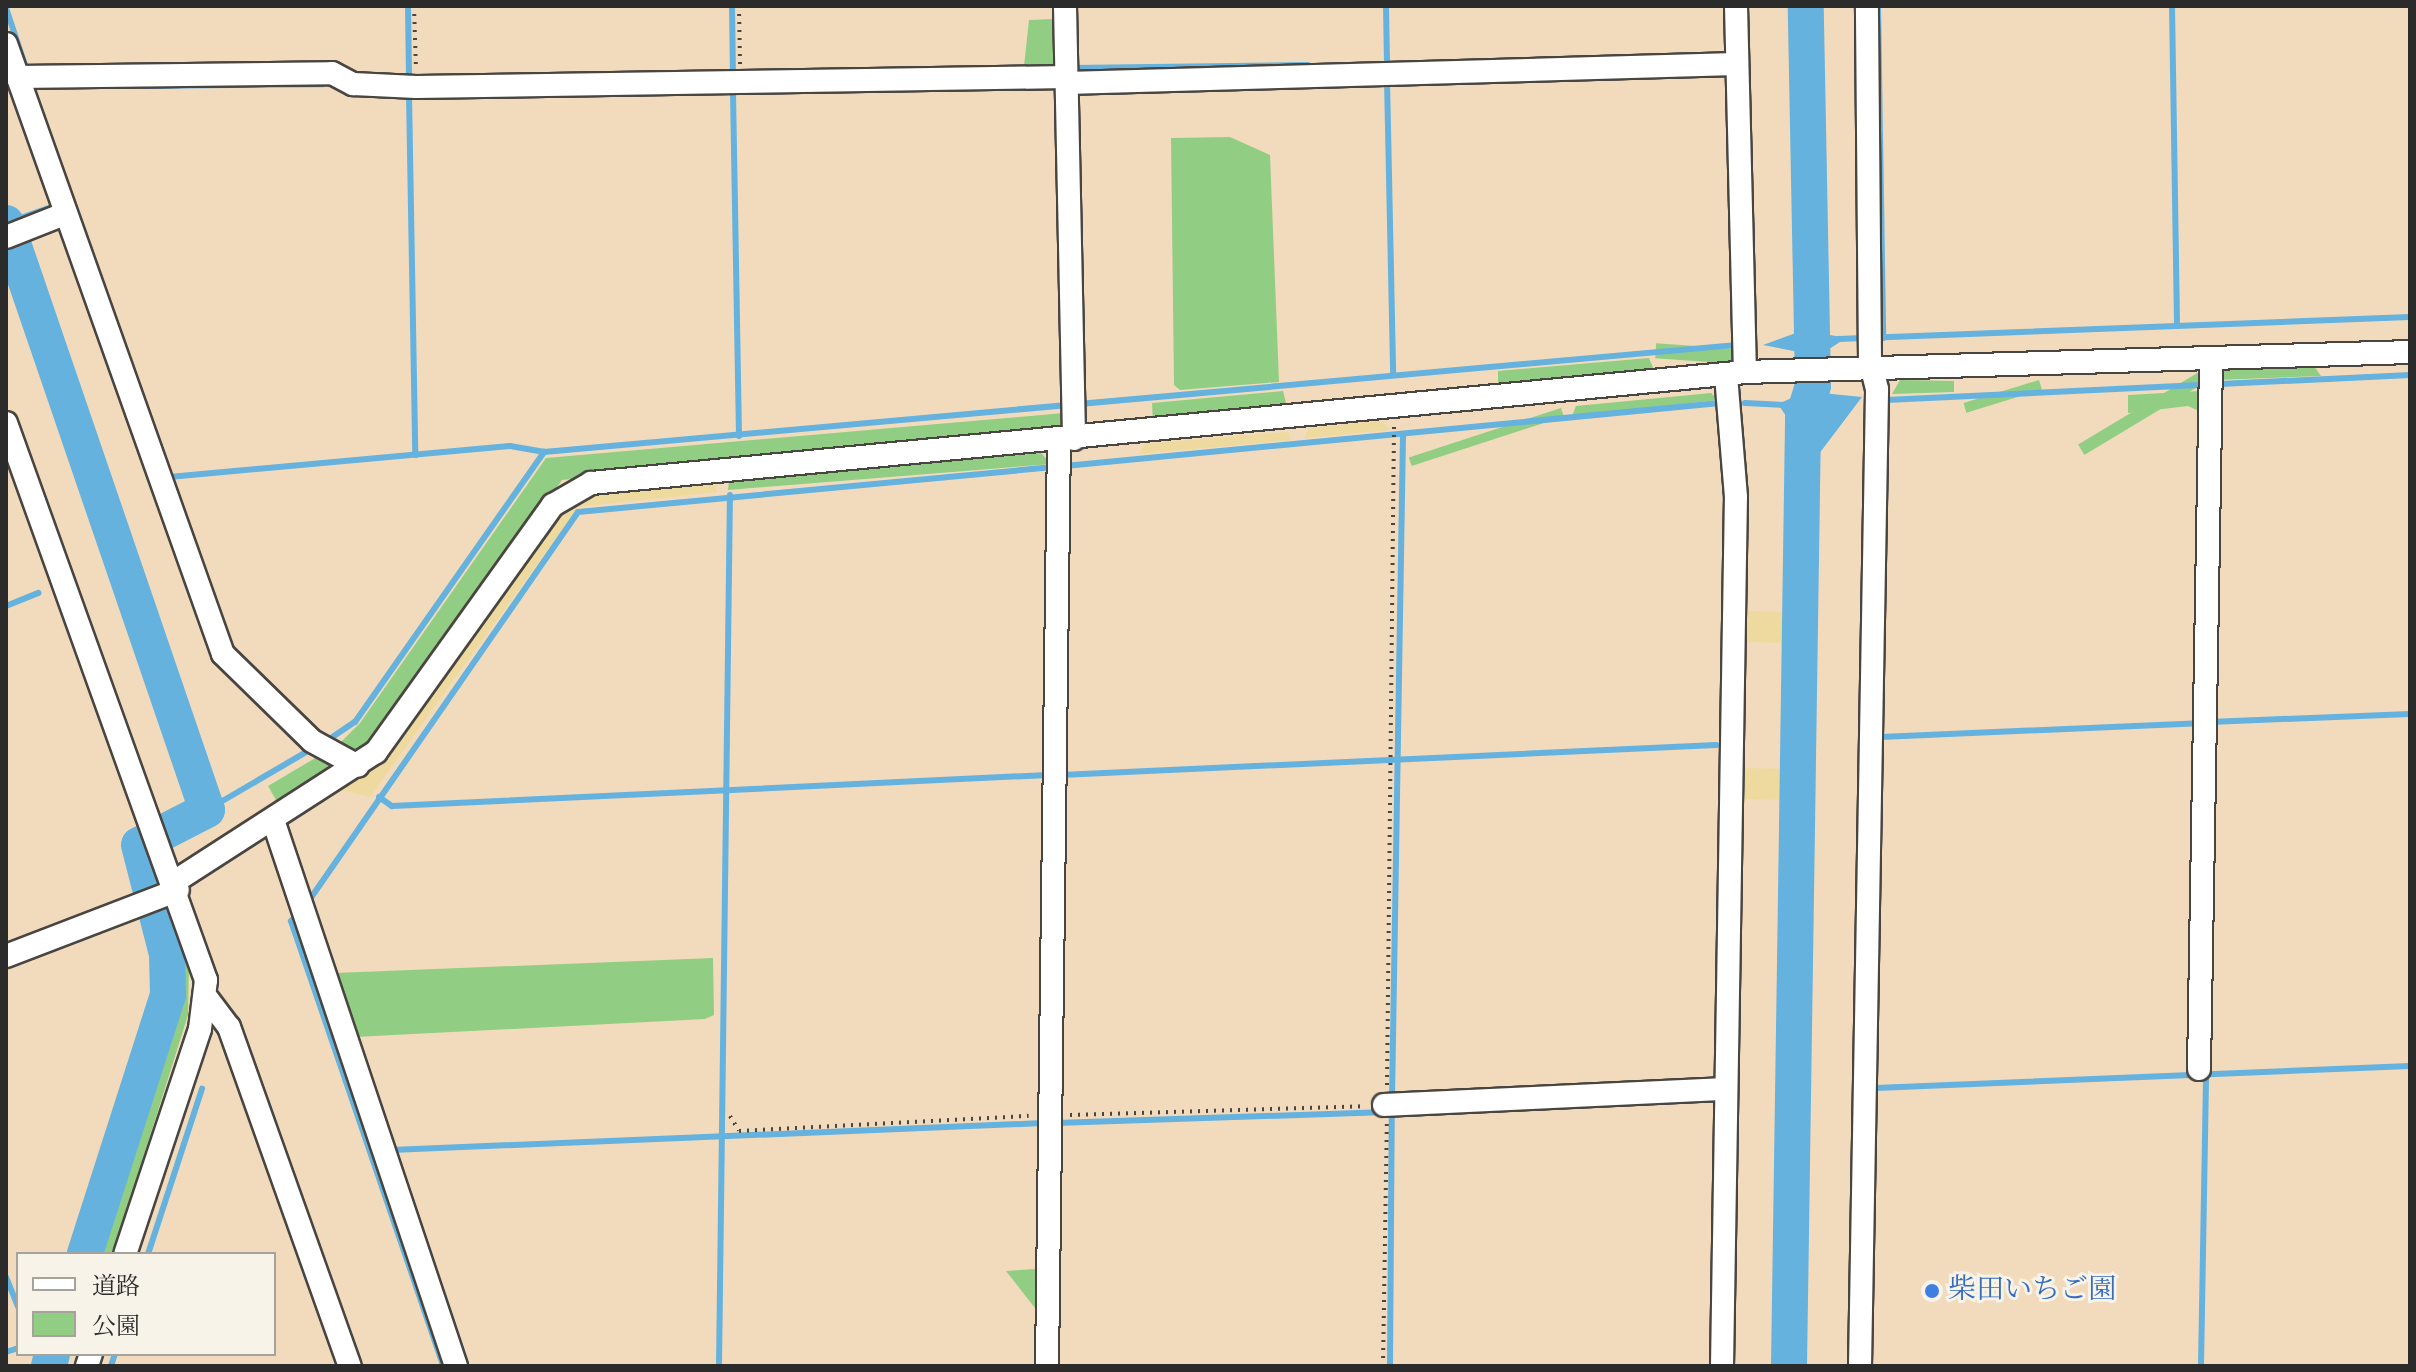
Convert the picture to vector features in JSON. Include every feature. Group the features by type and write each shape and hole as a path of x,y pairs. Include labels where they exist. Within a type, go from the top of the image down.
{"street":[{"path":"1047,1366 1058,1115 1063,453 1072,406 1063,75 1065,6"},
{"path":"1722,1366 1736,497 1736,6"},
{"path":"1860,1366 1873,370 1870,340 1867,6"},
{"path":"6,44 25,75 64,214 223,654 318,745 358,766"},
{"path":"25,75 332,73 353,84 416,87 740,86 1063,75 1736,64"},
{"path":"12,235 64,214"},
{"path":"6,956 167,892 358,766 391,736 569,489 1063,453 1736,373 1873,370 2210,377 2410,352"},
{"path":"2199,1069 2202,723 2210,377"},
{"path":"6,423 154,839 167,892 207,998 229,1027 350,1366"},
{"path":"273,820 456,1366"},
{"path":"126,1252 207,998"},
{"path":"1389,1105 1726,1089"}],"path":[{"path":"414,6 416,87"},
{"path":"739,6 740,86"},
{"path":"1383,1366 1389,1105 1394,430"},
{"path":"730,1116 739,1131 1058,1115 1389,1105"}],"green space":[{"path":"1053,19 1054,65 1024,66 1029,20"},
{"path":"1230,137 1270,155 1279,382 1180,390 1174,385 1171,138"},
{"path":"1656,343 1738,349 1737,364 1655,358"},
{"path":"1649,358 1654,370 1498,390 1498,371"},
{"path":"2314,366 2321,376 2216,380 2224,369"},
{"path":"2199,372 2205,382 2084,455 2078,445"},
{"path":"1900,380 1954,381 1954,392 1892,394"},
{"path":"2039,380 2042,390 1966,413 1963,403"},
{"path":"1283,391 1287,407 1153,423 1152,403"},
{"path":"2200,391 2203,413 2188,406 2128,413 2128,395"},
{"path":"1711,393 1718,400 1572,416 1576,406"},
{"path":"1561,408 1564,417 1412,466 1409,457"},
{"path":"1064,413 1065,427 562,480 377,738 355,756 336,747 360,723 546,458"},
{"path":"1041,453 1051,464 728,490 729,480"},
{"path":"317,757 333,768 277,802 268,786"},
{"path":"163,904 172,906 189,965 188,1015 114,1252 95,1252 176,991"},
{"path":"713,958 714,1015 705,1019 355,1037 335,973"},
{"path":"1036,1241 1040,1243 1042,1317 1006,1271 1035,1269"}],"sand":[{"path":"1381,421 1390,430 1304,438 1310,428"},
{"path":"1288,432 1291,440 1139,454 1144,444"},
{"path":"715,482 717,492 578,507 370,797 342,790 396,747 564,508 590,496"},
{"path":"1741,611 1784,612 1783,643 1740,642"},
{"path":"1739,768 1783,769 1782,800 1738,799"}],"water":[{"path":"1804,330 1846,338 1823,353 1822,393 1862,397 1809,467 1794,467 1792,425 1778,404 1805,392 1799,352 1763,345"}],"waterway":[{"path":"408,6 409,82"},
{"path":"732,6 733,78"},
{"path":"1386,6 1387,66"},
{"path":"1789,1366 1803,418 1813,386 1806,6"},
{"path":"1878,6 1883,338"},
{"path":"2172,6 2177,326"},
{"path":"6,8 28,74"},
{"path":"1071,68 1308,65"},
{"path":"1387,80 1393,375"},
{"path":"145,86 323,84"},
{"path":"733,92 739,436"},
{"path":"409,94 415,455"},
{"path":"6,223 52,207"},
{"path":"6,223 207,810 139,845 167,954 168,995 86,1252"},
{"path":"1838,339 2410,317"},
{"path":"328,740 355,722 544,452 1737,345"},
{"path":"1886,400 2410,375"},
{"path":"1065,466 1720,403"},
{"path":"1745,403 1785,405"},
{"path":"1392,1099 1403,435"},
{"path":"169,477 510,446 544,452"},
{"path":"308,902 578,512 1053,467"},
{"path":"719,1366 730,495"},
{"path":"6,606 38,593"},
{"path":"2210,722 2410,714"},
{"path":"1881,737 2199,723"},
{"path":"1061,775 1716,745"},
{"path":"207,810 315,747"},
{"path":"379,797 392,806 1048,775"},
{"path":"298,914 291,921 443,1366"},
{"path":"1876,1088 2410,1066"},
{"path":"2201,1366 2206,1073"},
{"path":"149,1252 202,1089"},
{"path":"1390,1366 1392,1111"},
{"path":"1056,1123 1380,1112"},
{"path":"391,1150 1043,1123"},
{"path":"6,1277 16,1302"},
{"path":"6,1352 16,1349"},
{"path":"49,1366 52,1356"},
{"path":"111,1366 114,1356"}],"place":[{"name":"柴田いちご園","path":"1932,1291"}]}
